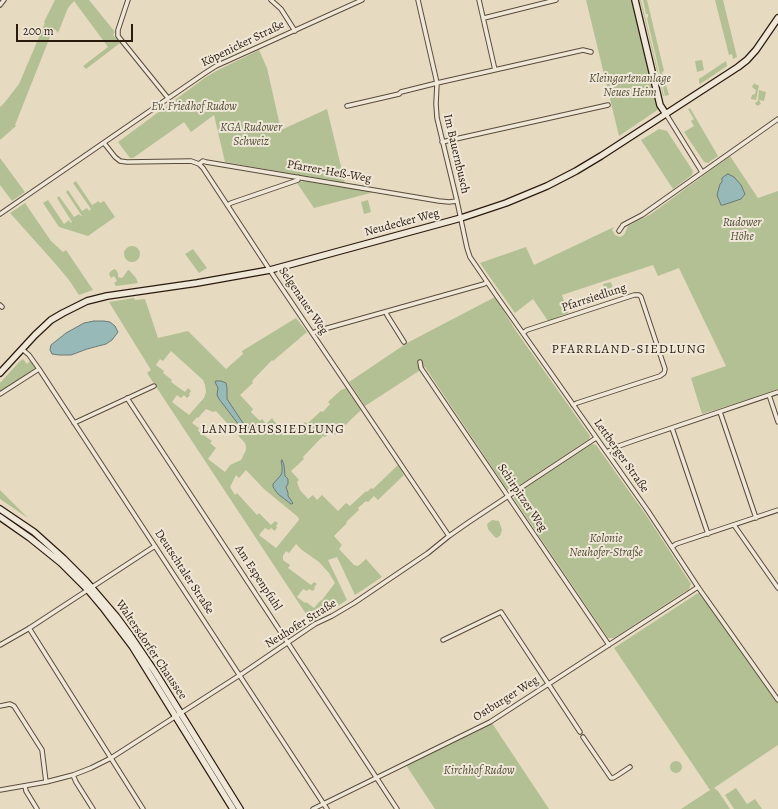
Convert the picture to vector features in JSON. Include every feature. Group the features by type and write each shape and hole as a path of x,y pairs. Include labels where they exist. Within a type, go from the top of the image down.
{"street":[{"path":"0,5 4,0"},
{"path":"128,0 118,30 118,36 168,98"},
{"path":"271,0 281,9 295,30"},
{"name":"Köpenicker Straße","path":"0,214 204,73 216,66 362,0"},
{"name":"Im Bauernbusch","path":"418,0 437,83 436,112 461,218"},
{"path":"479,0 495,70"},
{"path":"484,18 556,0"},
{"path":"635,0 660,105 702,172"},
{"name":"Neudecker Weg","path":"0,373 51,320 63,312 87,302 107,296 197,283 270,270 461,218 526,195 576,171 608,152 723,77 747,60 759,47 778,18"},
{"path":"347,106 399,94 401,92 437,83 583,50 591,52"},
{"path":"442,142 608,105"},
{"path":"619,231 623,225 642,215 778,119"},
{"path":"104,143 120,161 124,162 191,161 199,164"},
{"name":"Pfarrer-Heß-Weg","path":"199,164 206,162 439,201 457,201"},
{"name":"Selgenauer Weg","path":"199,164 228,205 449,536"},
{"path":"228,205 231,202 298,180 298,177"},
{"name":"Lettberger Straße","path":"461,218 468,252 473,261 648,511 698,587 778,700"},
{"path":"313,333 487,282"},
{"name":"Pfarrsiedlung","path":"523,333 527,330 634,295 639,295 641,297 665,369 664,373 660,376 584,400 573,405"},
{"path":"386,312 404,342"},
{"name":"Deutschtaler Straße","path":"22,349 29,355 39,370 327,809"},
{"name":"Schirpitzer Weg","path":"420,362 421,368 609,645"},
{"path":"0,394 39,370"},
{"path":"74,423 154,386"},
{"path":"607,452 616,447 778,392"},
{"path":"769,396 778,422"},
{"name":"Am Espenpfuhl","path":"127,398 398,809"},
{"path":"720,412 756,518"},
{"path":"672,428 708,534"},
{"name":"Neuhofer Straße","path":"0,790 46,782 73,775 110,758 240,675 315,624 354,603 428,553 449,536 596,438"},
{"name":"Waltersdorfer Chaussee","path":"0,509 34,532 72,566 127,630 233,809"},
{"path":"672,547 676,544 778,510"},
{"name":"Waltersdorfer Chaussee","path":"0,517 30,538 90,588"},
{"path":"734,525 778,588"},
{"path":"30,538 34,532"},
{"path":"0,645 18,636 155,546"},
{"name":"Ostburger Weg","path":"313,809 490,722 698,587"},
{"path":"443,640 501,612 580,732"},
{"path":"29,628 142,809"},
{"path":"0,706 10,704 14,706 42,750 46,782"},
{"name":"Waltersdorfer Chaussee","path":"178,715 240,809"},
{"path":"583,737 610,778 613,778 630,767"},
{"path":"73,775 93,809"},
{"path":"25,786 26,791 37,809"}],"green space":[{"path":"55,0 89,0 115,32 113,35 120,43 86,69 83,66 108,47 74,1 68,8 58,33 55,29 52,32 15,125 16,126 0,140 0,107 19,84 45,23 44,22"},
{"name":"Kleingartenanlage Neues Heim","path":"586,0 633,0 659,109 619,136"},
{"path":"641,0 664,96 663,96"},
{"path":"643,0 647,0 664,71 662,72 669,95 665,96 647,18 648,14 646,14"},
{"path":"715,0 723,0 737,57 733,59 732,54 729,55"},
{"name":"KGA Rudower Schweiz","path":"259,50 267,68 281,130 327,109 345,183 225,162 214,115 191,132 184,122 133,158 130,158 118,142 206,77"},
{"path":"702,60 704,70 697,72 695,61"},
{"path":"726,61 727,66 700,84 699,83 699,79"},
{"path":"755,83 756,85 759,85 756,100 751,99 756,90 752,86"},
{"path":"759,90 766,92 764,101 759,100 761,104 757,106 755,103 758,101"},
{"path":"690,108 718,156 708,163 704,162 684,132 694,126 691,121 694,119 688,109"},
{"path":"659,129 667,131 693,171 692,175 673,189 641,140"},
{"name":"Rudower Höhe","path":"730,156 758,198 778,191 778,389 702,414 691,378 726,366 679,268 658,276 653,265 562,295 568,313 548,321 533,299 515,313 480,263 526,247 534,265 614,227 612,230 615,235 620,237 624,235 628,226 651,214"},
{"path":"0,158 25,192 12,201 0,185"},
{"path":"76,181 92,205 98,201 100,203 104,201 115,217 88,236 59,227 43,203 48,200 64,224 69,220 71,223 72,222 57,198 59,196 74,217 79,214 82,216 66,192 68,190 82,211 87,208 89,211 91,209 73,183"},
{"path":"304,181 374,192 314,208 297,183"},
{"path":"368,200 371,212 364,214 361,202"},
{"path":"25,203 51,241 63,252 66,250 93,290 79,295 69,280 10,213"},
{"path":"132,246 138,248 140,254 138,260 132,262 126,260 124,254 126,248"},
{"path":"193,249 207,268 199,273 185,254"},
{"path":"114,269 118,273 118,277 121,278 129,270 136,278 138,283 116,286 114,283 117,281 114,276 111,278 109,274"},
{"path":"611,282 615,295 608,297 603,284"},
{"path":"495,297 516,331 590,436 589,439 511,491 508,491 425,367 365,406 349,382 407,343"},
{"path":"134,298 135,300 145,299 158,338 188,331 226,369 243,354 242,351 296,318 307,332 273,361 272,360 252,381 253,383 240,395 253,409 251,412 260,421 262,419 266,424 272,418 287,434 295,426 298,429 305,422 307,424 321,411 323,412 330,404 328,402 341,390 346,388 361,410 335,435 331,431 325,437 323,436 303,457 304,459 291,471 299,480 297,482 300,490 308,499 313,495 317,500 322,495 338,511 346,503 350,506 366,491 367,492 371,488 373,489 398,465 404,475 378,500 374,496 368,502 366,501 334,536 342,545 339,549 354,565 358,566 366,559 382,577 355,595 337,557 328,560 347,600 312,623 147,373 151,370 109,302","holes":["171,351 203,380 206,392 204,398 189,415 172,402 177,395 181,398 184,395 187,398 191,391 188,388 185,392 171,382 172,380 156,365 160,359 163,361","206,409 213,412 216,411 245,443 246,450 241,460 230,465 225,472 208,459 216,448 210,443 212,441 198,431 199,428 192,423 197,417 198,418","246,470 264,489 298,517 299,520 276,548 259,535 265,528 269,530 271,528 275,531 278,523 275,521 271,525 259,513 257,515 237,493 235,495 230,487 236,475 239,478","296,544 319,562 329,573 335,583 314,608 297,597 303,589 313,591 317,584 314,582 311,585 288,568 290,565 283,560 283,556 286,551 289,553"]},
{"path":"23,359 27,364 30,361 36,369 0,392 0,383"},
{"name":"Kolonie Neuhofer-Straße","path":"592,444 596,445 646,515 691,584 689,589 614,638 608,638 514,499 515,495"},
{"path":"0,490 28,518 0,499"},
{"path":"492,520 499,521 502,530 500,536 496,538 488,529 487,524"},
{"path":"698,593 701,594 778,704 778,745 714,788 718,791 730,809 681,809 710,790 614,648"},
{"name":"Kirchhof Rudow","path":"492,723 549,809 435,809 406,765"},
{"path":"676,761 680,763 682,767 680,771 676,773 672,771 670,767 672,763"},
{"path":"736,788 747,804 755,799 762,809 734,809 725,795"}],"water":[{"path":"728,174 734,177 741,185 745,194 741,199 721,205 717,195 722,178"},
{"path":"94,321 110,322 115,326 118,332 112,340 106,344 71,355 52,354 50,350 51,345 66,333 84,323"},
{"path":"215,382 226,383 227,399 243,423 255,431 254,434 239,425 219,399 217,395 218,388"},
{"path":"282,460 285,476 288,479 288,484 286,487 288,496 293,503 292,504 278,494 273,487 273,484 282,472"}],"district":[{"name":"PFARRLAND-SIEDLUNG","path":"629,350"},
{"name":"LANDHAUSSIEDLUNG","path":"273,430"}],"park label":[{"name":"Ev. Friedhof Rudow","path":"194,107"}]}
